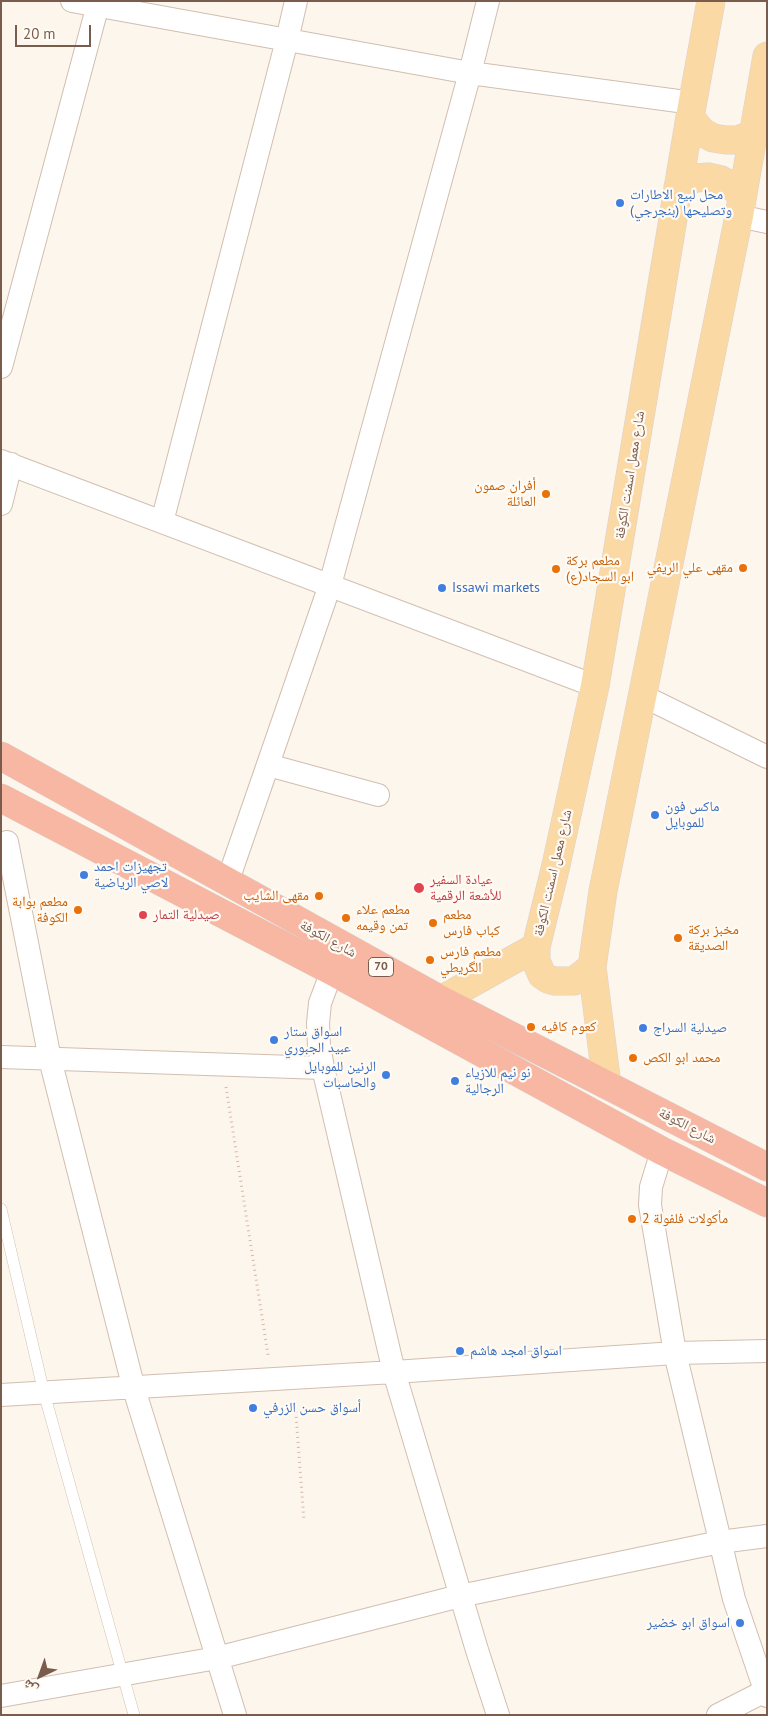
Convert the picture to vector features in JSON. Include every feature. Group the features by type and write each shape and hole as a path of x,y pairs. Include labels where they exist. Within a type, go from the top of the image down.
{"highway":[{"name":"شارع الكوفة","path":"1,756 441,1000 767,1167"},
{"name":"شارع الكوفة","path":"1,798 332,971 662,1151 767,1203"}],"main road":[{"name":"شارع معمل اسمنت الكوفة","path":"536,947 595,686 691,110 711,1"},
{"path":"607,1085 592,967 603,891 741,206 767,56"},
{"path":"691,110 702,132 713,138 738,140 753,134"},
{"path":"678,187 684,182 696,178 708,177 721,180 732,186 741,206"},
{"path":"441,1000 536,947 536,961 542,975 548,979 574,982 592,967"}],"street":[{"path":"72,1 98,4 470,73 691,110"},
{"path":"162,522 296,1"},
{"path":"227,883 330,586 488,1"},
{"path":"1,367 98,4"},
{"path":"741,206 767,222"},
{"path":"1,504 6,462 595,686"},
{"path":"643,696 767,757"},
{"path":"268,765 378,795"},
{"path":"7,842 50,1059 134,1389 235,1715"},
{"path":"332,971 320,1003 318,1023 319,1046 323,1068 394,1372 460,1596 498,1715"},
{"path":"1,1057 323,1068"},
{"path":"662,1151 651,1187 650,1206 675,1353 734,1599 766,1692 718,1715"},
{"path":"1,1395 134,1389 675,1353 767,1351"},
{"path":"1,1696 217,1658 460,1596 720,1542 767,1536"}],"lane":[{"path":"1,1210 44,1393 134,1715"}],"path":[{"path":"223,1064 282,1379 304,1521"}],"place":[{"name":"محل لبيع الاطارات وتصليحها (بنجرجي)","path":"620,203"},
{"name":"أفران صمون العائلة","path":"546,494"},
{"name":"مقهى علي الريفي","path":"743,568"},
{"name":"مطعم بركة ابو السجاد(ع)","path":"556,569"},
{"name":"Issawi markets","path":"442,588"},
{"name":"ماكس فون للموبايل","path":"655,815"},
{"name":"تجهيزات احمد لاصي الرياضية","path":"84,875"},
{"name":"عيادة السفير للأشعة الرقمية","path":"419,888"},
{"name":"مقهى الشايب","path":"319,896"},
{"name":"مطعم بوابة الكوفة","path":"78,910"},
{"name":"صيدلية التمار","path":"143,915"},
{"name":"مطعم علاء تمن وقيمه","path":"346,918"},
{"name":"مطعم كباب فارس","path":"433,923"},
{"name":"مخبز بركة الصديقة","path":"678,938"},
{"name":"مطعم فارس الگريطي","path":"430,960"},
{"name":"كعوم كافيه","path":"531,1027"},
{"name":"صيدلية السراج","path":"643,1028"},
{"name":"اسواق ستار عبيد الجبوري","path":"274,1040"},
{"name":"محمد ابو الكص","path":"633,1058"},
{"name":"الرنين للموبايل والحاسبات","path":"386,1075"},
{"name":"نو نيم للازياء الرجالية","path":"455,1081"},
{"name":"مأكولات فلفولة 2","path":"632,1219"},
{"name":"اسواق امجد هاشم","path":"460,1351"},
{"name":"أسواق حسن الزرفي","path":"253,1408"},
{"name":"اسواق ابو خضير","path":"740,1623"}]}
